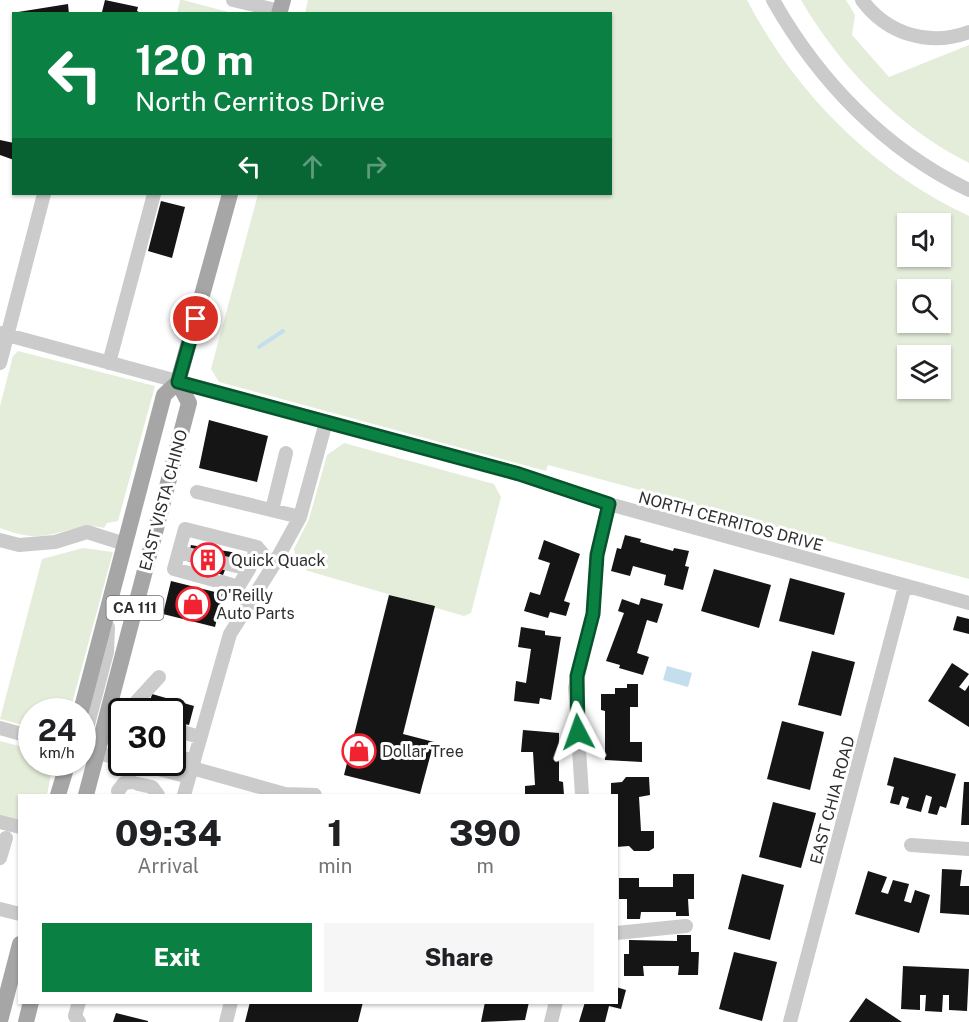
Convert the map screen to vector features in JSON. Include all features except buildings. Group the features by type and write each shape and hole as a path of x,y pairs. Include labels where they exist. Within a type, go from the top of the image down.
{"main road":[{"name":"EAST VISTA CHINO","path":"84,698 164,395 178,382 230,195"},
{"name":"EAST VISTA CHINO","path":"86,794 189,403 178,382"},
{"path":"58,794 64,776"},
{"path":"0,1021 18,952"},
{"path":"26,1022 31,1004"}],"street":[{"path":"233,0 280,8"},
{"path":"773,0 808,55 848,102 914,158 969,190"},
{"path":"862,0 879,20 899,32 934,39 954,37 969,32"},
{"path":"0,363 4,334 44,195"},
{"path":"109,363 154,195"},
{"name":"NORTH CERRITOS DRIVE","path":"4,334 519,474 609,504 969,603"},
{"path":"184,794 230,634 273,566 300,517 326,422"},
{"path":"272,510 286,453"},
{"path":"197,492 300,517"},
{"path":"582,794 575,688 593,614 597,555 609,504"},
{"path":"257,547 249,569 238,586 174,569 185,529 257,547 273,566"},
{"path":"0,540 19,545 55,542 87,532 125,544"},
{"path":"179,552 249,569"},
{"name":"EAST CHIA ROAD","path":"790,1022 905,586"},
{"path":"108,756 97,753 86,732 107,652 110,601"},
{"path":"140,698 159,677"},
{"path":"104,727 108,729"},
{"path":"0,728 18,733"},
{"path":"186,732 199,736"},
{"path":"186,765 192,769"},
{"path":"186,768 292,794"},
{"path":"118,791 124,783 135,783 152,787 158,794"},
{"path":"0,822 18,826"},
{"path":"0,858 6,838"},
{"path":"911,845 969,849"},
{"path":"0,909 18,914"},
{"path":"618,933 686,926"},
{"path":"74,1020 78,1004"},
{"path":"226,1022 230,1004"},
{"path":"551,1022 556,1004"}],"green space":[{"path":"180,0 183,0 228,12 177,12"},
{"path":"308,0 747,0 789,67 813,98 840,126 869,153 901,176 934,198 969,216 969,579 548,465 546,471 219,382 211,369 258,195 612,195 612,12 305,12"},
{"path":"801,0 846,0 855,15 852,35 889,77 969,45 969,163 918,132 873,94 834,49"},
{"path":"18,351 155,386 118,521 107,523 104,528 87,527 38,536 23,535 0,528 0,406 13,356"},
{"path":"344,443 494,484 501,497 471,613 464,616 308,571 297,564 294,549 309,519 327,455"},
{"path":"83,548 113,552 74,698 18,698 18,724 0,719 42,559"},
{"path":"0,741 18,746 18,776 51,776 47,794 18,794 18,821 0,816"}],"water":[{"path":"667,666 692,673 688,687 663,680"}],"waterway":[{"path":"259,347 283,331"}],"place":[{"name":"Quick Quack","path":"208,560"},
{"name":"O'Reilly Auto Parts","path":"193,604"},
{"name":"Dollar Tree","path":"359,751"}],"route":[{"path":"196,319 178,382 519,474 609,504 597,555 593,614 575,688 578,732"}]}
